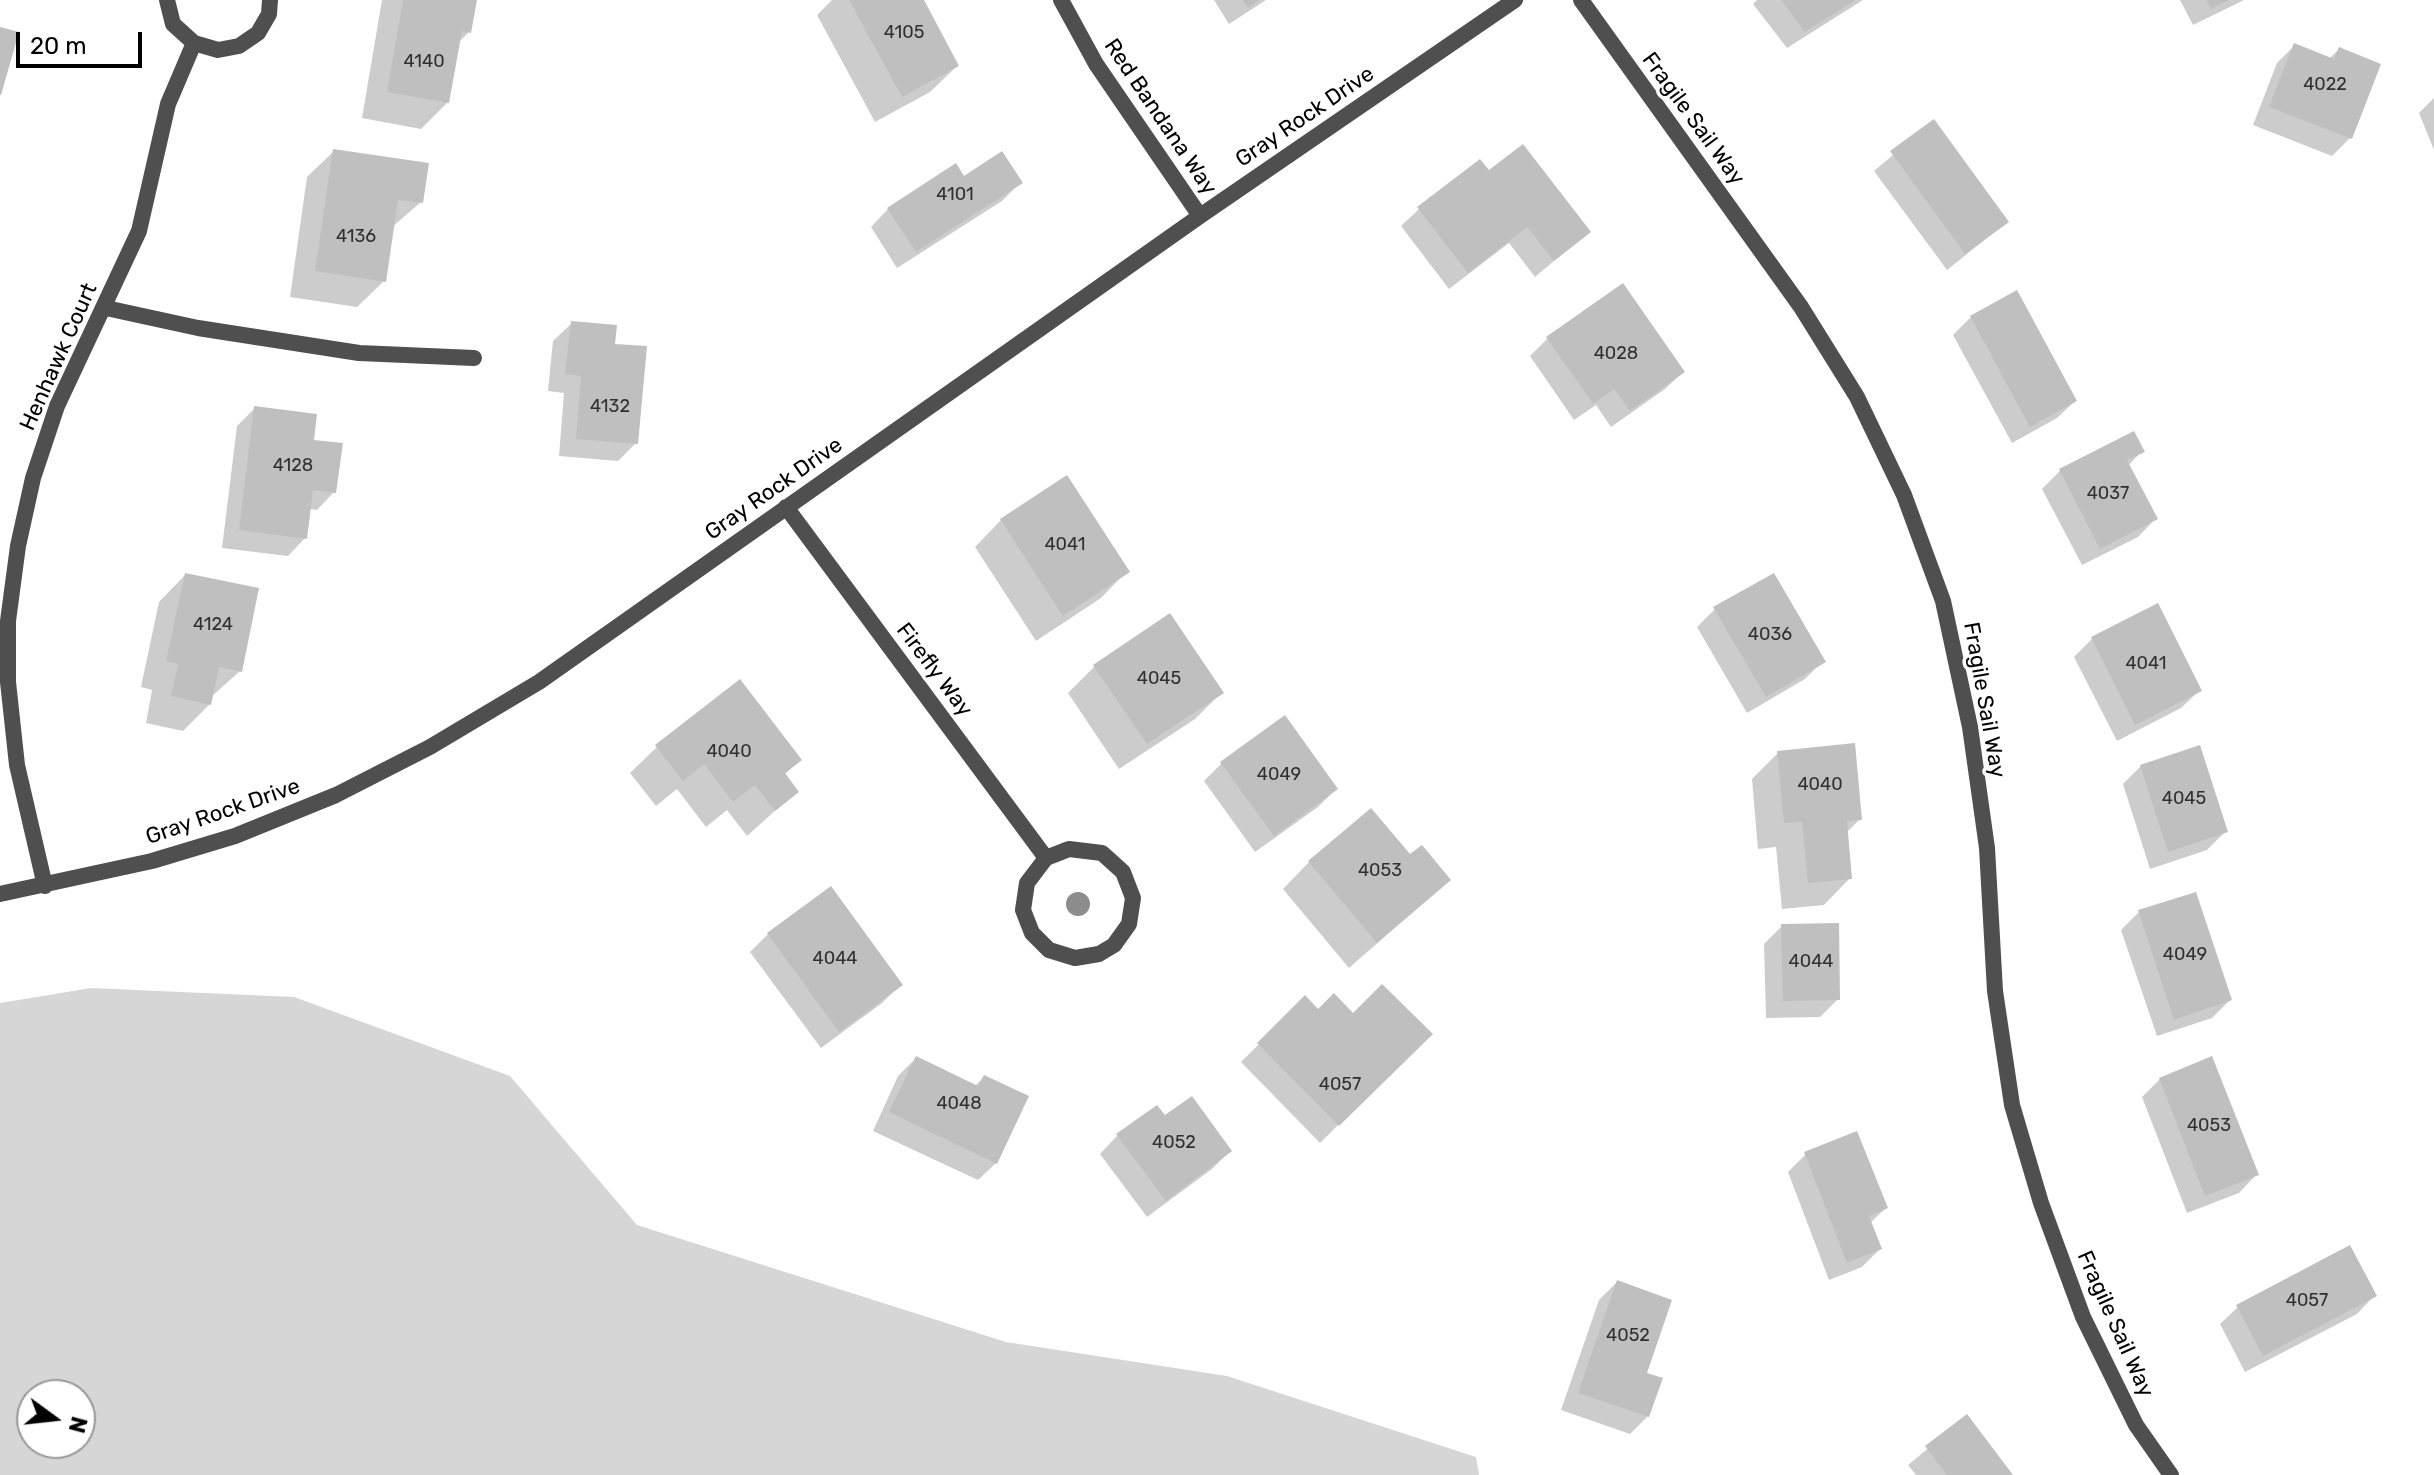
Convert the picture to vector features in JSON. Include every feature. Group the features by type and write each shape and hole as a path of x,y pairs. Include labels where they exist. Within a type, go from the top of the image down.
{"street":[{"path":"167,0 173,24 194,43 218,50 239,46 258,33 269,14 270,0"},
{"name":"Red Bandana Way","path":"1061,0 1096,64 1200,216"},
{"name":"Gray Rock Drive","path":"0,894 152,861 235,836 336,795 430,747 539,682 1200,216 1515,0"},
{"name":"Fragile Sail Way","path":"1581,0 1801,307 1857,397 1904,495 1943,601 1970,727 1987,848 1995,991 2012,1105 2041,1203 2083,1317 2136,1425 2171,1475"},
{"name":"Henhawk Court","path":"45,886 17,765 8,682 8,621 18,546 33,478 57,406 106,308 139,231 168,104 194,43"},
{"path":"106,308 198,328 359,353 474,358"},
{"name":"Firefly Way","path":"786,507 1046,858"},
{"path":"1069,849 1102,853 1123,872 1133,898 1129,924 1114,945 1099,954 1075,958 1049,950 1032,933 1023,910 1027,883 1046,858 1069,849"}],"shaded area":[{"path":"91,988 294,997 510,1076 637,1225 1006,1342 1227,1376 1476,1457 1479,1475 0,1475 0,1003"}],"building":[{"path":"403,0 477,0 471,33 462,31 449,103 387,92"},
{"path":"849,0 924,0 959,66 902,97"},
{"path":"1243,0 1259,0 1248,8"},
{"path":"1781,0 1856,0 1805,32"},
{"path":"2206,0 2229,0 2211,9"},
{"path":"0,27 19,32 1,95 0,95"},
{"path":"2294,43 2334,59 2339,47 2381,64 2352,139 2269,107"},
{"path":"1934,119 2009,222 1965,254 1890,151"},
{"path":"1523,144 1591,232 1554,261 1527,227 1468,273 1417,207 1480,159 1489,170"},
{"path":"333,149 429,163 423,203 398,200 386,282 315,271"},
{"path":"1002,151 1023,183 916,252 887,208 956,163 964,176"},
{"path":"1623,283 1685,372 1630,411 1614,389 1593,404 1546,337"},
{"path":"2017,290 2077,401 2030,427 1970,316"},
{"path":"571,321 617,325 615,344 647,346 638,444 576,439 581,376 565,374"},
{"path":"254,406 317,414 314,440 343,443 336,493 313,490 307,539 239,530"},
{"path":"2134,431 2145,452 2127,460 2158,519 2100,549 2059,469"},
{"path":"1067,475 1130,572 1063,616 1000,519"},
{"path":"185,573 259,588 242,672 219,667 211,705 171,696 178,664 166,661"},
{"path":"1774,573 1826,662 1766,697 1713,607"},
{"path":"2158,603 2202,691 2135,725 2091,637"},
{"path":"1170,613 1224,693 1147,744 1093,665"},
{"path":"740,679 802,760 785,773 799,792 775,811 755,785 733,802 704,764 683,781 655,745"},
{"path":"1285,715 1338,789 1274,836 1220,762"},
{"path":"1855,743 1862,820 1847,821 1852,879 1808,883 1802,822 1784,823 1777,751"},
{"path":"2200,745 2228,832 2168,852 2140,765"},
{"path":"1371,808 1410,854 1422,845 1451,880 1377,943 1308,861"},
{"path":"831,886 903,985 839,1032 767,933"},
{"path":"2196,892 2232,1000 2174,1020 2138,910"},
{"path":"1839,923 1840,1000 1783,1001 1781,924"},
{"path":"1382,984 1433,1034 1339,1126 1257,1043 1305,995 1318,1009 1334,993 1353,1013"},
{"path":"916,1056 978,1086 984,1075 1029,1096 997,1164 889,1112"},
{"path":"2212,1056 2259,1175 2205,1196 2159,1078"},
{"path":"1192,1096 1232,1151 1166,1201 1116,1134 1157,1105 1165,1115"},
{"path":"1857,1131 1888,1208 1869,1216 1882,1249 1847,1263 1804,1152"},
{"path":"2350,1245 2377,1296 2263,1356 2236,1305"},
{"path":"1617,1280 1672,1300 1647,1373 1663,1378 1649,1417 1578,1393"},
{"path":"1967,1414 2013,1475 1947,1475 1925,1446"}]}
